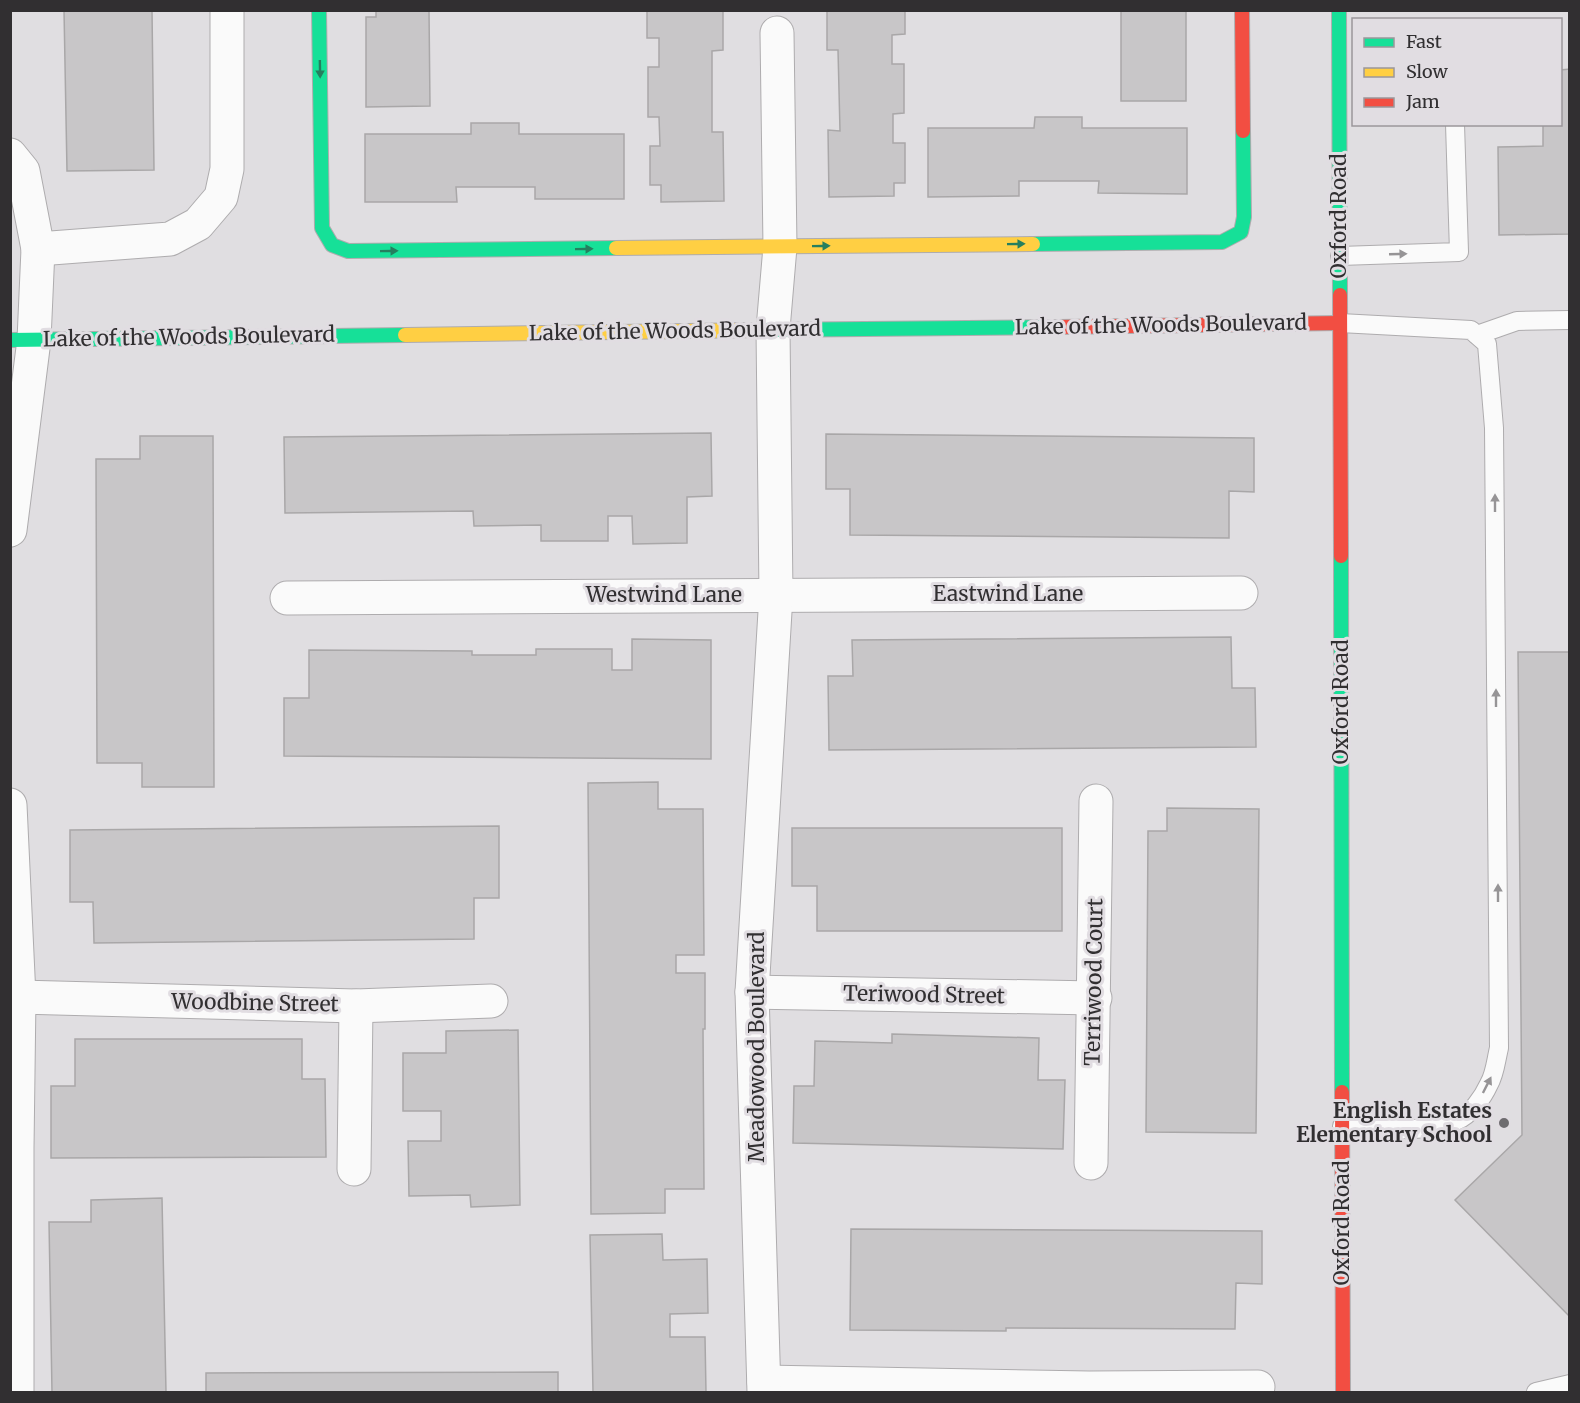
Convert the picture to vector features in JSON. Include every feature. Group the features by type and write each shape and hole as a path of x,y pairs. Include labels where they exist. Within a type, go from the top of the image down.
{"street":[{"path":"38,249 170,239 198,224 221,197 227,169 227,10"},
{"path":"319,10 321,228 332,245 348,251 1222,242 1241,232 1244,217 1242,10"},
{"name":"Oxford Road","path":"1339,10 1346,62 1340,256 1343,1392"},
{"path":"776,595 773,329 780,247 777,33"},
{"path":"10,155 23,171 38,249 22,340 10,530"},
{"name":"Lake of the Woods Boulevard","path":"22,340 1340,323"},
{"name":"Eastwind Lane","path":"776,595 1241,593"},
{"name":"Westwind Lane","path":"287,598 776,595"},
{"name":"Meadowood Boulevard","path":"764,1387 752,992 776,595"},
{"name":"Terriwood Court","path":"1091,1163 1096,801"},
{"path":"10,806 19,997 14,1148 17,1392"},
{"name":"Teriwood Street","path":"752,992 1095,998"},
{"name":"Woodbine Street","path":"19,997 356,1006 491,1000"},
{"path":"354,1169 356,1006"},
{"path":"764,1387 1089,1390 1258,1388"}],"lane":[{"path":"1340,256 1459,252 1455,126"},
{"path":"1477,335 1516,321 1569,320"},
{"path":"1340,323 1471,330 1487,344 1494,428 1499,1048 1490,1083 1473,1109 1457,1121 1434,1127 1410,1129 1342,1126"},
{"path":"1536,1392 1569,1384"}],"building":[{"path":"64,10 152,10 154,170 67,171"},
{"path":"376,10 429,10 430,106 366,107 366,17 376,17"},
{"path":"647,10 723,10 723,50 712,51 712,132 723,132 724,201 661,202 661,185 650,185 650,146 660,146 659,117 648,117 648,67 659,67 659,38 647,38"},
{"path":"827,10 905,10 905,34 892,35 892,64 904,64 904,113 893,114 893,143 905,143 905,183 894,183 894,196 829,197 828,130 840,131 838,50 827,50"},
{"path":"1121,10 1186,10 1186,101 1121,101"},
{"path":"1570,69 1570,234 1499,235 1498,147 1543,146 1543,126 1562,126 1562,70"},
{"path":"1035,117 1082,117 1082,128 1187,128 1187,194 1098,193 1099,181 1019,181 1019,196 928,197 928,128 1034,128"},
{"path":"471,123 519,123 519,134 624,134 624,199 535,199 535,187 456,187 457,202 365,202 365,134 471,134"},
{"path":"711,433 712,496 687,497 687,543 633,544 632,516 608,516 608,541 541,541 541,525 474,526 473,511 285,513 284,437"},
{"path":"826,434 1254,438 1254,492 1229,491 1229,538 850,535 850,489 826,489"},
{"path":"140,436 213,436 214,787 142,787 142,763 97,763 96,459 140,459"},
{"path":"1231,637 1232,688 1255,688 1256,747 829,750 828,676 853,676 852,640"},
{"path":"632,639 711,640 711,759 284,756 284,698 309,698 309,650 472,651 472,655 536,655 536,649 612,649 612,670 632,670"},
{"path":"1518,652 1570,652 1570,1317 1455,1200 1522,1135"},
{"path":"658,782 658,809 703,809 704,955 676,955 676,973 705,973 704,1189 665,1189 665,1213 591,1214 588,783"},
{"path":"1167,808 1259,809 1256,1133 1146,1132 1148,831 1167,831"},
{"path":"499,826 499,898 474,898 474,939 94,943 93,902 70,902 70,830"},
{"path":"792,828 1062,828 1062,931 817,931 817,886 792,886"},
{"path":"518,1030 520,1205 471,1207 470,1195 409,1196 408,1141 441,1141 441,1111 403,1111 403,1053 446,1053 446,1031"},
{"path":"892,1034 1039,1038 1038,1080 1065,1080 1063,1149 793,1143 794,1086 814,1086 815,1041 892,1043"},
{"path":"75,1039 302,1039 302,1079 325,1079 326,1157 51,1158 51,1086 75,1086"},
{"path":"162,1198 166,1392 52,1392 49,1222 91,1222 91,1200"},
{"path":"851,1229 1262,1231 1262,1284 1236,1283 1235,1329 850,1330"},
{"path":"662,1234 663,1260 707,1259 708,1313 670,1314 670,1337 705,1337 706,1392 593,1392 590,1235"},
{"path":"558,1372 558,1392 206,1392 206,1373"}],"traffic: fast":[{"path":"319,10 322,228 332,245 348,251 616,248"},
{"path":"1339,10 1340,295"},
{"path":"1033,244 1222,242 1241,232 1244,217 1243,131"},
{"path":"758,330 1058,327"},
{"path":"10,340 405,335"},
{"path":"1341,556 1342,1092"}],"traffic: slow":[{"path":"616,248 1033,244"},
{"path":"405,335 758,330"}],"traffic: jam":[{"path":"1242,10 1243,131"},
{"path":"1340,295 1341,556"},
{"path":"1058,327 1340,323"},
{"path":"1342,1092 1343,1392"}],"place":[{"name":"English Estates Elementary School","path":"1504,1123"}]}
